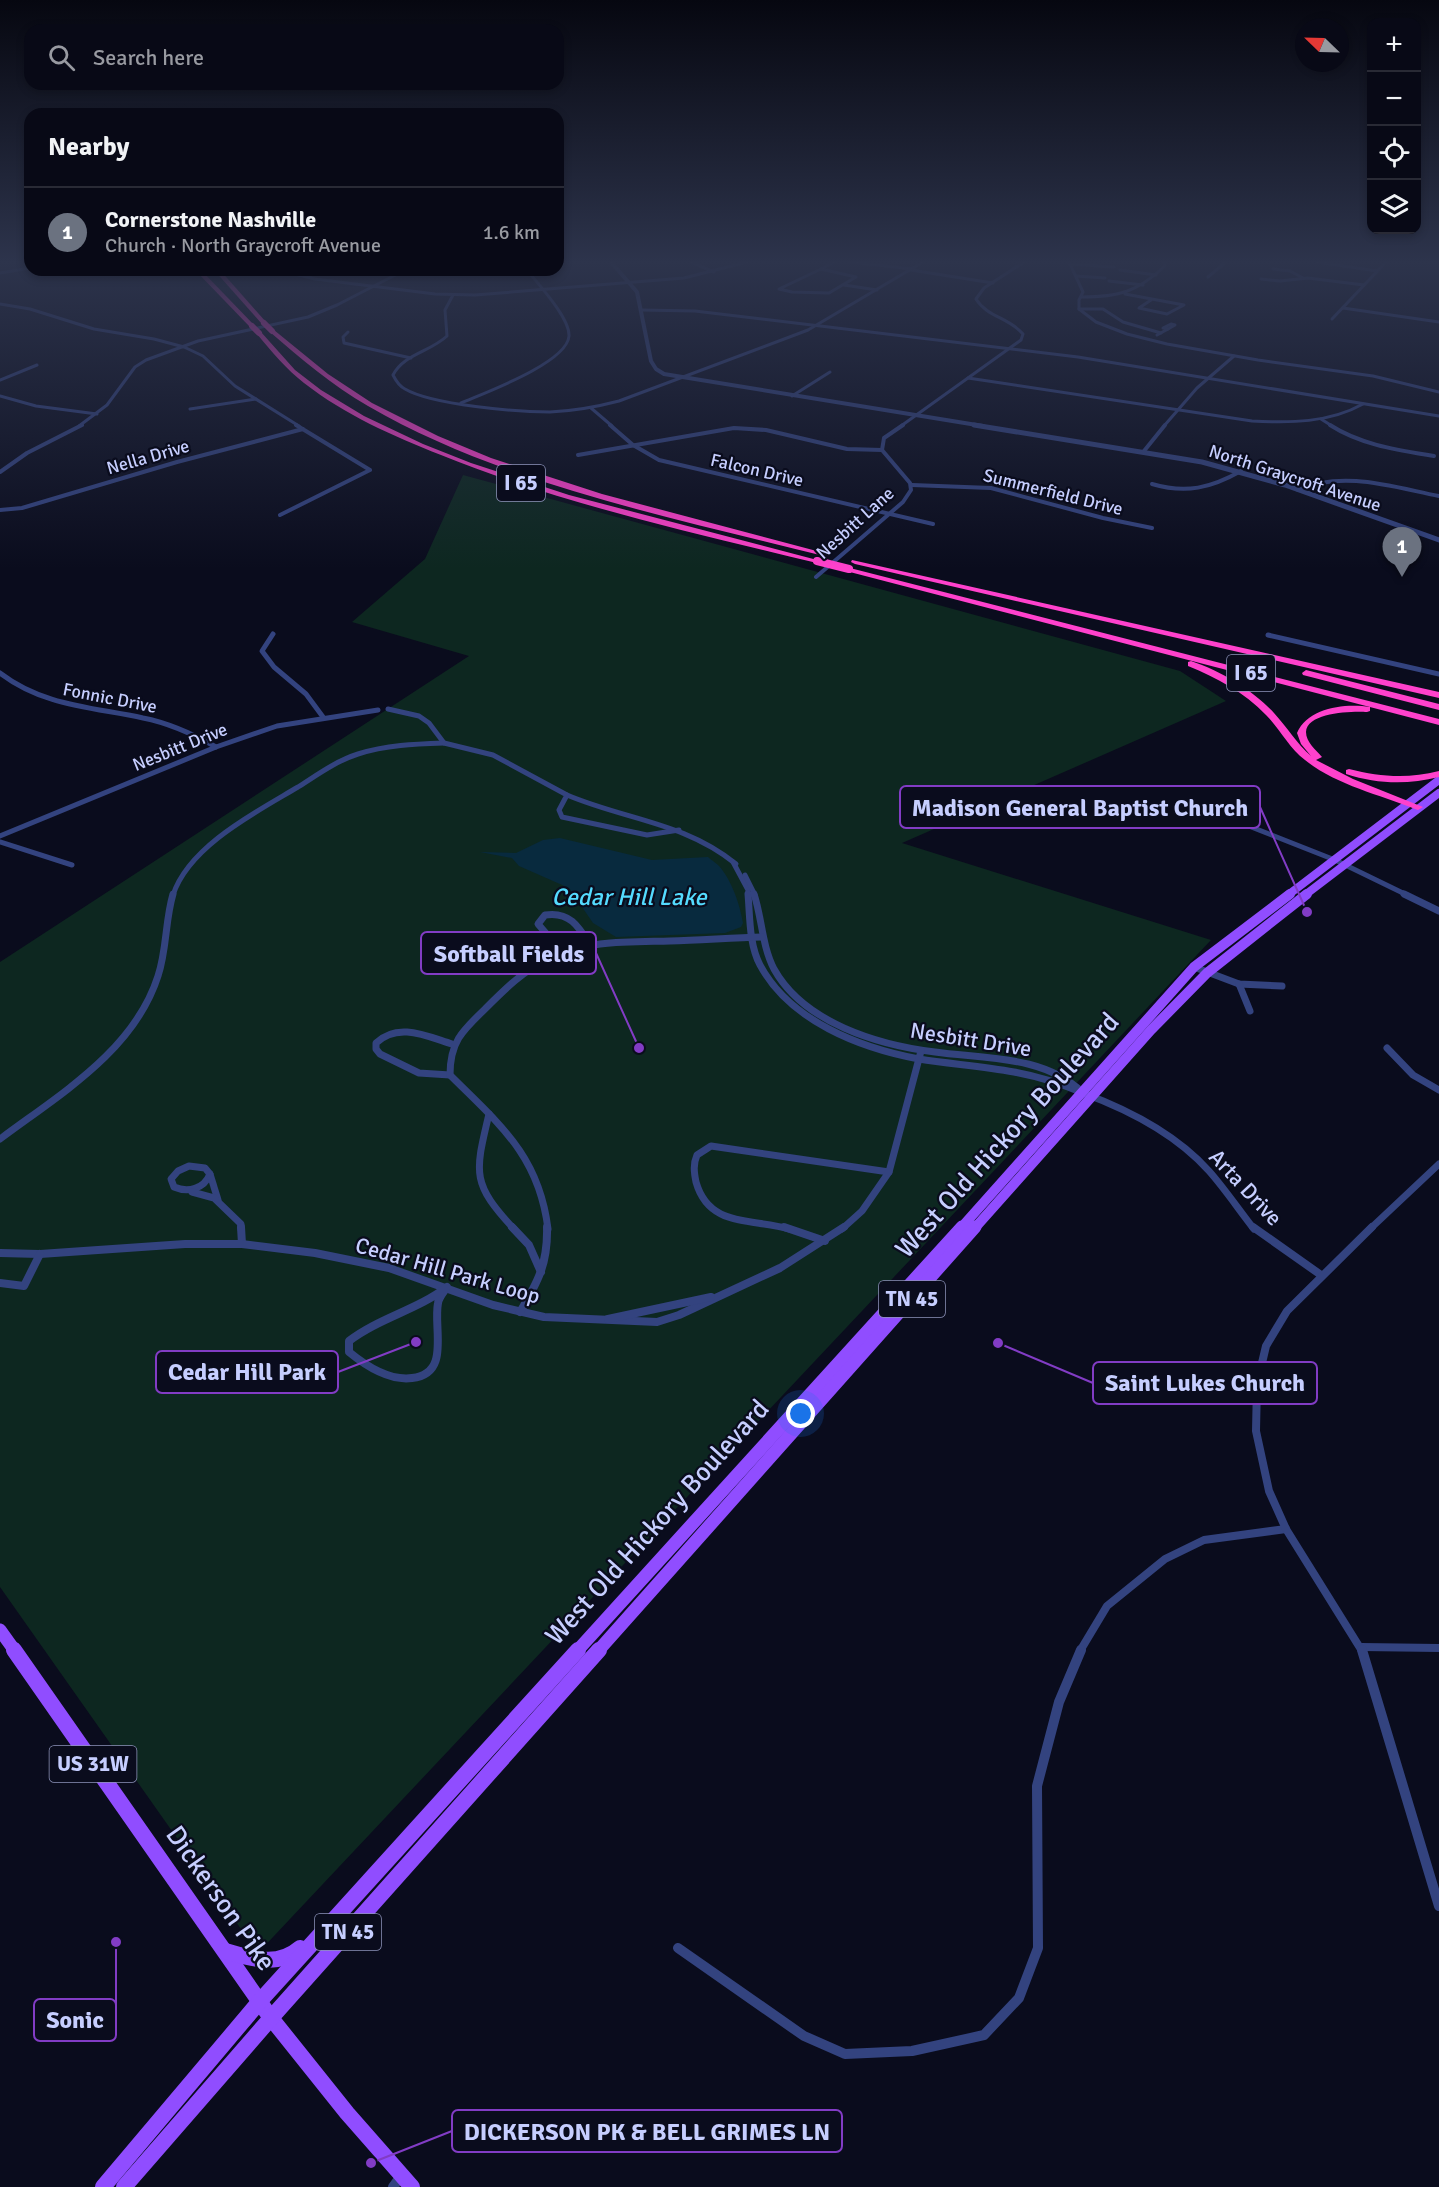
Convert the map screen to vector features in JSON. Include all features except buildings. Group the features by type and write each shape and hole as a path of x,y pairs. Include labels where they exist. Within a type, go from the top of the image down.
{"highway":[{"name":"I 65","path":"287,364 321,393 369,420 450,457 534,488 817,561 1009,597 1439,707"},
{"name":"I 65","path":"311,364 324,375 385,413 451,444 540,476 609,497 824,554 852,566 1063,626 1439,723"},
{"path":"1009,597 1439,694"},
{"path":"1063,626 1181,661 1219,677 1259,703 1300,752 1313,763 1332,773 1416,803"},
{"path":"1416,803 1316,757 1302,737 1304,726 1316,715 1340,709 1362,708 1439,723"},
{"path":"1336,768 1387,780 1422,779 1439,774"}],"main road":[{"name":"West Old Hickory Boulevard","path":"124,2187 1087,1094 1194,967 1339,862 1416,803 1439,780"},
{"name":"West Old Hickory Boulevard","path":"1416,803 1439,793"},
{"name":"West Old Hickory Boulevard","path":"103,2187 260,2001 1087,1094 1207,973 1339,862"},
{"name":"Dickerson Pike","path":"0,1630 271,2018 402,2183"},
{"path":"225,1951 264,1960 281,1960 294,1955 358,1885 370,1879"}],"street":[{"path":"0,380 37,364"},
{"path":"1,471 27,453 73,430 97,414 107,405 135,367 141,364"},
{"path":"212,364 234,385 303,429 332,444 370,470 280,515"},
{"path":"402,364 396,368 393,375 401,388 461,403 517,412 591,408 717,364"},
{"path":"461,403 544,364"},
{"name":"North Graycroft Avenue","path":"652,364 664,374 680,378 1144,451 1241,471 1439,540"},
{"name":"Nesbitt Lane","path":"816,577 907,498 912,485 882,450 884,438 989,364"},
{"path":"1123,364 1439,417"},
{"path":"1144,451 1205,377 1223,364"},
{"path":"1292,364 1377,376 1439,392"},
{"path":"792,396 830,372"},
{"path":"968,378 1252,422 1342,415 1363,404"},
{"path":"0,396 28,406 49,410 97,414"},
{"path":"190,409 256,399"},
{"name":"Falcon Drive","path":"591,408 633,445 659,460 933,524"},
{"path":"1321,418 1340,432 1359,441 1434,456"},
{"path":"578,455 711,431 743,428 766,430 836,447 882,450"},
{"name":"Nella Drive","path":"0,510 22,508 177,462 303,429"},
{"path":"1152,484 1198,490 1212,487 1241,471"},
{"path":"1298,490 1319,482 1344,481 1439,496"},
{"name":"Summerfield Drive","path":"912,485 991,488 1103,518 1152,528"},
{"path":"273,634 262,651 269,664 299,687 323,717"},
{"path":"1268,635 1439,674"},
{"name":"Fonnic Drive","path":"0,673 33,694 72,706 142,717 174,725 192,732 216,747"},
{"path":"388,709 419,716 429,723 444,743"},
{"name":"Nesbitt Drive","path":"0,836 216,747 277,726 378,710"},
{"path":"0,1139 85,1075 112,1050 135,1022 156,985 176,886 183,873 206,850 238,825 340,761 383,748 444,743"},
{"name":"Nesbitt Drive","path":"444,743 493,755 567,795 607,811 679,830 712,845 733,862 754,887 760,908 762,937 773,969 793,994 811,1008 855,1032 921,1051 990,1057 1032,1066 1075,1082 1087,1094"},
{"path":"567,795 559,810 562,817 647,835 679,830"},
{"path":"934,810 976,819 1027,824 1150,817 1214,817 1255,827 1339,862 1439,911"},
{"path":"0,842 72,865"},
{"name":"Nesbitt Drive","path":"733,862 748,890 752,937 760,965 783,997 802,1013 853,1040 920,1059 1001,1069 1087,1094"},
{"path":"562,952 538,924 545,915 559,912 571,917 591,946"},
{"path":"520,1312 538,1284 549,1242 549,1226 538,1185 516,1142 450,1075 449,1060 452,1044 514,982 548,958 562,952 591,946 762,937"},
{"path":"1194,967 1239,984 1282,986"},
{"path":"1239,984 1250,1011"},
{"path":"450,1075 419,1073 380,1054 376,1049 376,1043 387,1033 401,1029 452,1044"},
{"path":"1387,1048 1413,1075 1439,1090"},
{"name":"Cedar Hill Park Loop","path":"0,1253 40,1254 154,1245 242,1244 362,1262 409,1274 520,1312 600,1322 657,1322 678,1315 780,1268 825,1241 862,1211 889,1172 921,1051"},
{"name":"Arta Drive","path":"1087,1094 1160,1129 1208,1170 1254,1229 1321,1275"},
{"path":"489,1114 481,1148 479,1181 483,1193 529,1245 541,1272"},
{"path":"825,1241 776,1226 732,1219 715,1212 703,1202 695,1179 695,1156 701,1149 711,1146 889,1172"},
{"path":"1439,1164 1321,1275 1281,1319 1266,1346 1257,1384 1256,1431 1269,1491 1286,1529 1361,1647 1439,1906"},
{"path":"219,1202 210,1174 205,1167 195,1165 178,1171 171,1179 171,1183 178,1190 206,1195 219,1202 242,1224 242,1244"},
{"path":"184,1191 202,1186 210,1174"},
{"path":"0,1284 24,1286 40,1254"},
{"path":"447,1287 438,1304 440,1339 437,1359 424,1375 415,1379 398,1378 363,1364 349,1352 349,1341 360,1331 427,1303 447,1287"},
{"name":"Cedar Hill Park Loop","path":"600,1322 729,1292"},
{"path":"678,1948 804,2036 844,2054 912,2051 984,2035 1018,1998 1038,1948 1037,1786 1059,1701 1085,1640 1107,1606 1165,1559 1204,1540 1286,1529"},
{"path":"1361,1647 1439,1648"}],"green space":[{"path":"463,475 1180,671 1226,701 902,843 1211,940 258,1953 0,1587 0,962 469,656 352,622 425,559"}],"water":[{"name":"Cedar Hill Lake","path":"560,838 652,860 708,857 719,866 731,885 743,923 741,927 725,933 616,937 593,923 569,888 519,866 512,858 480,852 516,853 543,840"}],"place":[{"name":"Cornerstone Nashville","path":"1402,577"},
{"name":"Madison General Baptist Church","path":"1307,912"},
{"name":"Softball Fields","path":"639,1048"},
{"name":"Cedar Hill Park","path":"416,1342"},
{"name":"Saint Lukes Church","path":"998,1343"},
{"name":"Sonic","path":"116,1942"},
{"name":"DICKERSON PK & BELL GRIMES LN","path":"371,2163"}]}
